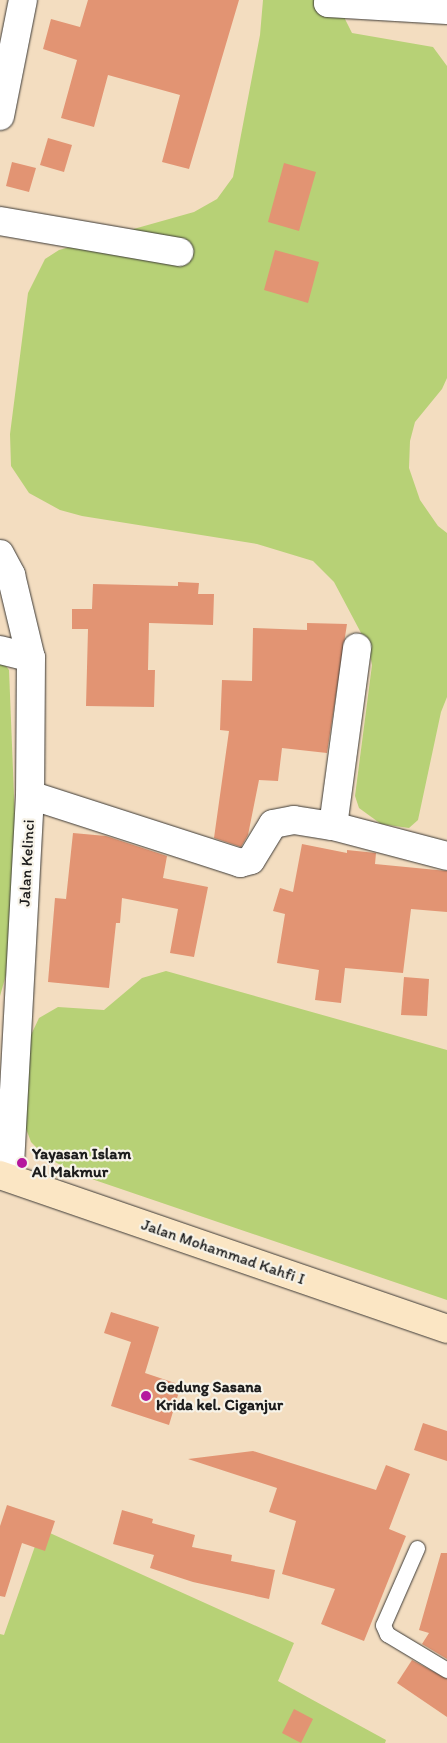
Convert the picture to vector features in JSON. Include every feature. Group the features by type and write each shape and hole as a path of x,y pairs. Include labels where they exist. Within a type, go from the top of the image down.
{"main road":[{"name":"Jalan Mohammad Kahfi I","path":"5,1176 447,1329"}],"street":[{"path":"0,116 23,0"},
{"path":"329,0 328,3 447,10"},
{"path":"0,221 179,252"},
{"name":"Jalan Kelinci","path":"0,554 11,575 31,658 30,795 5,1176"},
{"path":"333,826 357,648"},
{"path":"0,650 31,658"},
{"path":"30,795 240,863 251,860 273,824 294,820 333,826 447,856"}],"lane":[{"path":"417,1548 383,1625 387,1634 447,1670"}],"green space":[{"path":"263,0 348,0 345,19 352,33 433,47 447,66 447,378 442,389 415,422 410,441 409,468 420,500 438,526 447,533 447,697 441,712 418,820 409,828 381,824 359,808 355,796 372,665 369,648 334,582 313,561 257,544 82,516 60,510 29,493 11,466 10,434 28,293 45,259 59,250 194,212 217,199 233,177 260,35"},
{"path":"0,659 9,670 16,846 6,975 0,996"},
{"path":"166,971 447,1050 447,1300 77,1174 46,1157 31,1142 25,1126 23,1105 31,1035 39,1018 58,1007 104,1010 142,978"},
{"path":"41,1529 294,1643 278,1681 386,1740 385,1743 0,1743 0,1634 4,1635"}],"building":[{"path":"88,0 239,0 189,169 162,162 180,95 108,75 94,127 61,118 77,60 43,49 51,19 80,27"},
{"path":"48,138 72,145 64,172 40,165"},
{"path":"12,162 36,168 29,192 6,186"},
{"path":"284,163 316,172 299,231 268,222"},
{"path":"275,250 319,262 308,303 264,290"},
{"path":"178,582 199,583 198,594 214,594 213,625 149,623 148,670 155,670 154,707 86,706 88,629 72,629 72,609 92,609 93,584 178,586"},
{"path":"307,623 347,624 327,753 282,748 278,781 259,780 248,835 241,847 214,838 229,731 220,730 222,680 252,681 253,628 307,630"},
{"path":"73,833 106,836 167,856 163,878 208,887 194,957 170,953 178,909 122,898 120,923 116,923 109,988 48,982 55,898 66,899"},
{"path":"302,844 347,853 347,850 376,853 375,864 447,871 447,912 411,909 403,973 345,968 341,1003 315,1000 319,970 277,963 285,914 273,911 280,888 293,892"},
{"path":"404,977 429,979 427,1016 401,1015"},
{"path":"111,1312 159,1327 145,1373 181,1385 169,1425 111,1406 131,1342 104,1333"},
{"path":"423,1423 447,1431 447,1461 414,1450"},
{"path":"253,1451 376,1490 386,1465 410,1474 389,1529 406,1536 364,1641 321,1624 335,1589 282,1574 296,1521 269,1512 277,1488 188,1459"},
{"path":"7,1505 55,1521 45,1551 22,1543 5,1597 0,1596 0,1526"},
{"path":"122,1510 153,1519 152,1523 195,1535 192,1547 232,1555 231,1561 275,1570 269,1599 193,1582 150,1568 154,1555 113,1544"},
{"path":"441,1553 447,1553 447,1659 422,1644 429,1633 419,1630"},
{"path":"412,1660 447,1679 447,1717 397,1683"},
{"path":"294,1709 313,1719 301,1743 282,1733"}],"place":[{"name":"Yayasan Islam Al Makmur","path":"22,1163"},
{"name":"Gedung Sasana Krida kel. Ciganjur","path":"146,1396"}]}
